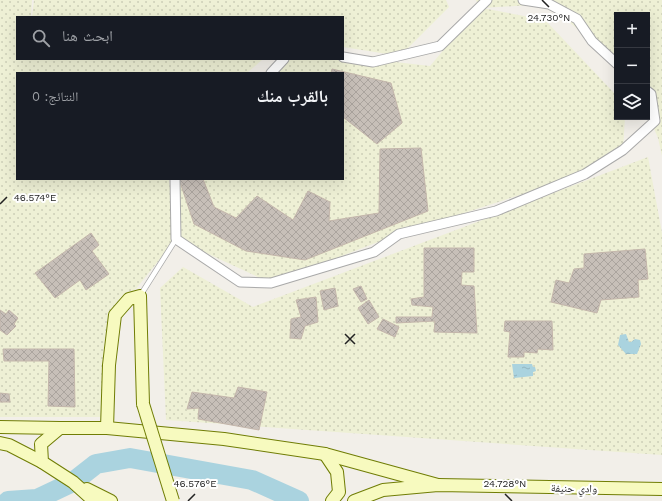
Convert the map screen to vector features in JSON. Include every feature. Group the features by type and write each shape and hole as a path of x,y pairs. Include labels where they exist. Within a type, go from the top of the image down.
{"street":[{"path":"344,57 373,62 440,46 487,0"},
{"path":"523,0 549,4 577,19 592,41 614,61"},
{"path":"272,72 283,60"},
{"path":"175,180 176,239 240,282 271,283 374,252 399,234 496,211 585,174 623,150 655,121 650,93"},
{"path":"106,428 109,365 115,315 129,299 140,296 143,404 173,501"},
{"path":"0,427 106,428 224,439 324,454 438,485"},
{"path":"42,462 41,444 60,428"},
{"path":"0,443 9,445 42,462 73,482 111,501"},
{"path":"324,454 337,472 339,492 332,501"},
{"path":"73,482 94,501"},
{"path":"354,501 383,490 438,485"},
{"name":"وادي حنيفة","path":"438,485 662,489"}],"lane":[{"path":"140,296 176,239"}],"green space":[{"path":"0,0 32,0 31,16 16,16 16,60 262,60 248,72 16,72 16,180 169,180 176,235 179,180 344,180 344,72 273,72 283,60 344,60 344,56 430,66 479,8 476,0 662,0 662,156 658,138 650,119 650,12 614,12 614,61 558,12 546,4 482,8 545,20 614,93 614,120 625,120 623,150 585,174 399,234 271,283 176,239 115,315 107,417 0,417"},
{"path":"34,0 446,0 449,7 400,56 344,47 344,16 32,16"},
{"path":"648,157 662,233 662,455 166,420 160,288 183,267 253,307"}],"water":[{"path":"626,334 629,342 635,339 640,340 641,344 637,354 626,354 618,345 620,335"},
{"path":"512,364 532,364 536,371 533,372 533,376 514,378"}],"building":[{"path":"332,69 391,83 402,123 377,144 344,118 344,72 331,72"},
{"path":"421,148 428,211 305,260 246,251 194,224 179,180 203,180 214,207 236,218 257,196 293,220 308,191 330,202 329,221 379,213 380,149"},
{"path":"91,233 99,245 92,251 109,274 86,290 80,280 55,298 35,273"},
{"path":"424,248 474,248 474,272 462,272 461,285 474,286 477,333 434,332 435,321 396,323 396,317 432,317 433,307 412,305 411,299 424,297"},
{"path":"645,249 648,279 638,280 639,297 601,300 597,313 551,302 556,280 569,283 574,269 584,268 584,254"},
{"path":"361,286 367,299 361,302 353,289"},
{"path":"335,288 338,306 324,310 320,291"},
{"path":"316,297 318,322 305,326 301,339 290,338 291,319 301,317 296,300"},
{"path":"369,300 379,317 368,324 358,308"},
{"path":"0,310 6,314 9,310 18,318 14,324 16,326 7,335 0,330"},
{"path":"383,319 399,327 395,337 377,329"},
{"path":"505,321 552,321 553,350 538,349 537,353 524,352 524,357 508,357 510,332 504,331"},
{"path":"3,349 74,349 75,407 48,406 49,361 4,361"},
{"path":"238,387 267,392 259,430 198,419 199,408 187,409 192,392 234,398"},
{"path":"0,393 9,394 10,402 0,402"}],"waterway":[{"name":"وادي حنيفة","path":"8,501 37,499 73,482 96,464 130,458 252,480 299,501"}]}
